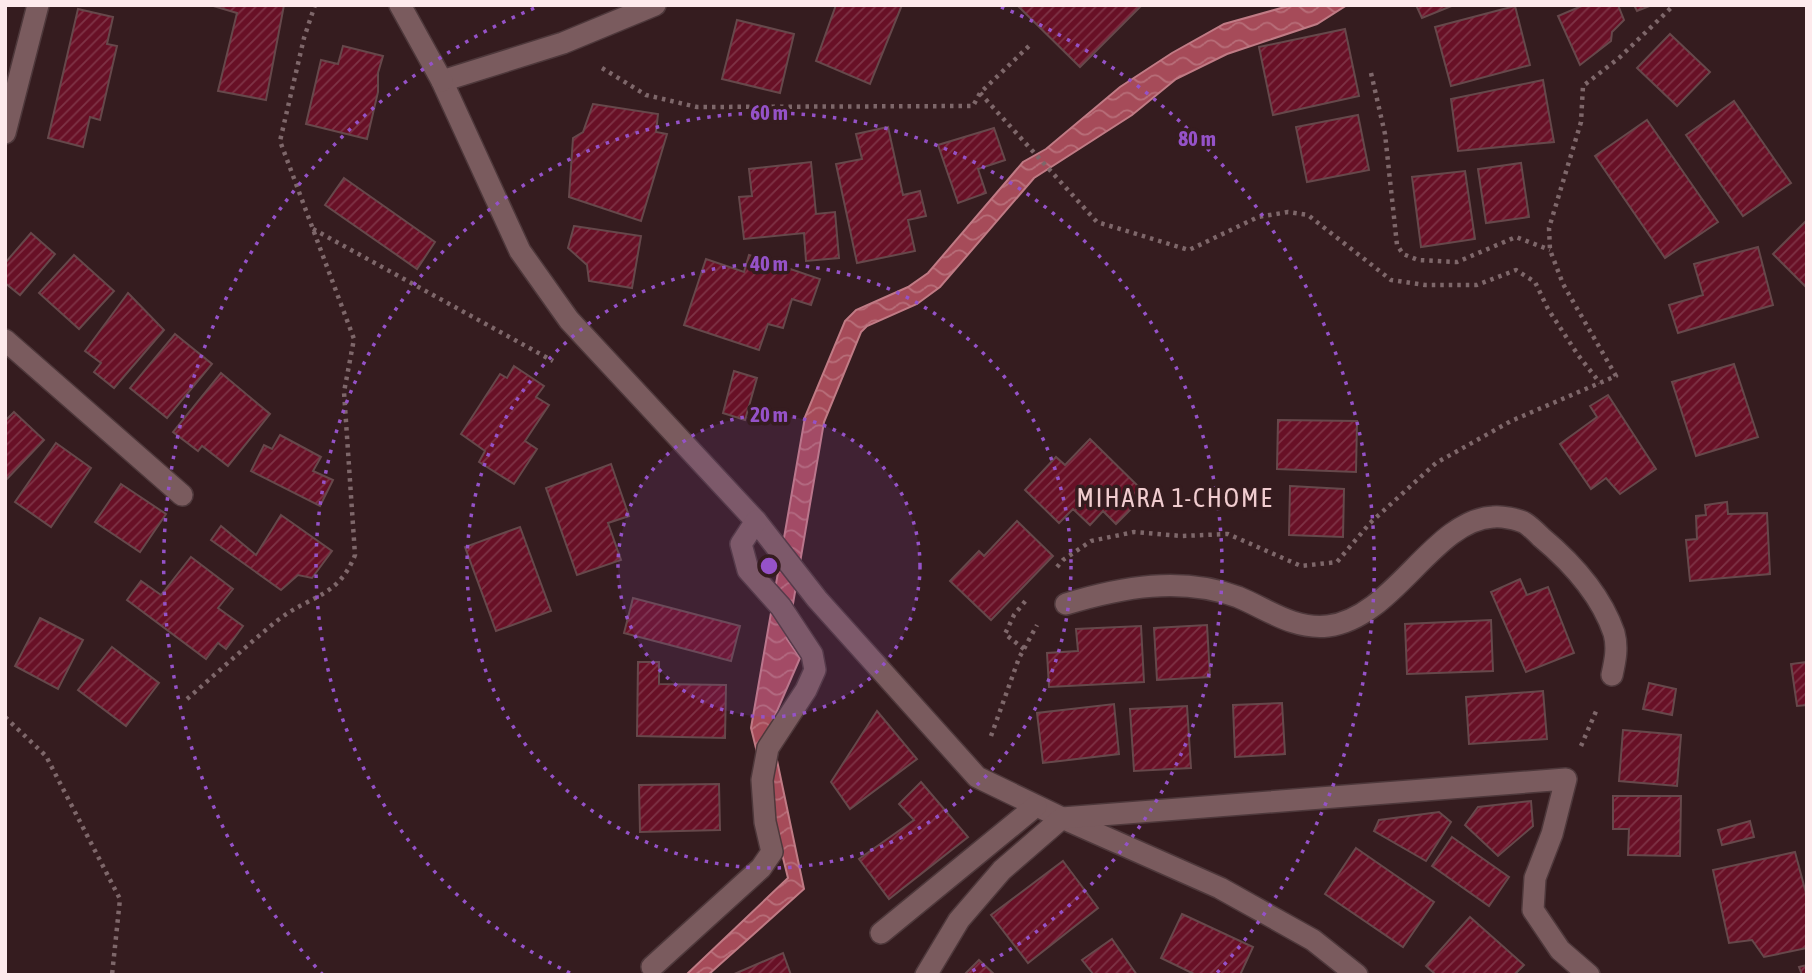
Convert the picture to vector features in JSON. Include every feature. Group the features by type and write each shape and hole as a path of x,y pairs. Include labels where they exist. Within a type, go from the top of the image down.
{"street":[{"path":"5,133 38,5"},
{"path":"400,5 442,81 520,251 569,320 756,521 817,599 977,777 1220,888 1313,940 1357,975"},
{"path":"442,81 563,43 655,5"},
{"path":"5,340 182,495"},
{"path":"1066,604 1122,589 1157,585 1198,588 1237,597 1273,615 1302,625 1329,626 1358,615 1391,594 1418,564 1461,527 1493,517 1524,522 1558,552 1594,594 1614,634 1617,653 1612,675"},
{"path":"652,967 761,868 772,852 765,821 762,780 768,748 806,690 815,670 812,654 781,607 748,570 741,544 756,521"},
{"path":"926,975 960,920 994,880 1062,818 1566,779 1552,834 1535,878 1533,910 1560,950 1589,975"},
{"path":"881,933 1036,806"}],"path":[{"path":"187,699 280,618 334,587 348,574 355,555 344,392 354,339 280,141 304,38 315,5"},
{"path":"1055,568 1063,559 1091,541 1134,532 1182,536 1228,534 1301,566 1337,562 1370,523 1436,463 1511,421 1616,376 1563,284 1550,250 1549,228 1581,122 1583,86 1619,58 1674,5"},
{"path":"563,43 646,95 697,107 973,106 980,93 1030,45"},
{"path":"1371,73 1385,134 1397,245 1403,254 1418,260 1457,262 1516,237 1550,250"},
{"path":"980,93 1097,222 1189,250 1258,217 1288,212 1308,215 1391,280 1425,285 1477,285 1516,270 1535,282 1570,344 1600,383"},
{"path":"313,229 554,361 563,369"},
{"path":"1024,649 1005,634 1014,615 1031,596"},
{"path":"977,777 1024,649 1036,626 1066,604"},
{"path":"1566,779 1612,675"},
{"path":"5,717 46,756 120,899 112,975"}],"water":[{"path":"1292,5 1347,5 1317,24 1227,54 1176,79 1132,115 1034,178 940,287 917,304 867,326 861,332 824,422 787,639 800,658 770,727 804,889 708,975 686,975 788,878 751,728 805,417 845,321 856,310 908,287 928,273 1023,162 1046,149 1120,87 1172,53 1224,24"}],"building":[{"path":"210,5 284,5 266,100 218,91 237,13"},
{"path":"836,5 902,5 870,84 816,61"},
{"path":"1017,5 1142,5 1080,67"},
{"path":"1416,5 1454,5 1422,18"},
{"path":"1584,5 1618,5 1624,20 1612,32 1611,41 1580,65 1558,16"},
{"path":"1634,5 1652,5 1637,11"},
{"path":"1515,6 1530,65 1451,86 1435,27"},
{"path":"78,9 113,17 107,44 117,46 100,120 90,117 83,147 48,138"},
{"path":"737,20 794,34 780,93 722,79"},
{"path":"1345,29 1359,96 1273,115 1259,47"},
{"path":"1670,34 1710,72 1677,106 1637,68"},
{"path":"343,46 383,56 367,139 306,124 321,60 338,64"},
{"path":"1543,80 1554,142 1458,151 1451,99"},
{"path":"1734,101 1791,183 1743,216 1686,135"},
{"path":"593,104 658,114 656,132 667,134 641,221 569,197 573,138 583,132"},
{"path":"1358,115 1369,170 1307,182 1296,127"},
{"path":"1647,120 1718,222 1665,258 1595,156"},
{"path":"888,127 903,195 920,191 926,216 908,220 915,251 857,263 836,164 862,159 856,134"},
{"path":"994,128 1005,160 978,169 986,193 958,203 938,145"},
{"path":"811,162 816,214 835,212 839,258 806,261 804,233 744,239 739,197 752,196 749,169"},
{"path":"1521,163 1529,217 1486,223 1478,169"},
{"path":"1465,171 1475,239 1421,247 1412,177"},
{"path":"344,178 435,242 417,269 325,205"},
{"path":"1807,220 1807,288 1773,254"},
{"path":"574,226 641,236 632,288 589,281 587,265 568,248"},
{"path":"31,233 55,254 20,295 5,283 5,263"},
{"path":"1758,247 1773,305 1678,333 1669,305 1703,295 1694,264"},
{"path":"74,255 114,291 79,329 39,293"},
{"path":"749,255 820,279 811,305 792,299 783,328 768,324 759,350 684,325 706,259 744,272"},
{"path":"128,293 164,330 114,388 94,372 101,363 85,351"},
{"path":"175,334 212,364 167,418 130,388"},
{"path":"1734,364 1758,437 1696,456 1672,382"},
{"path":"514,366 544,386 536,397 549,405 525,441 537,449 514,484 479,462 485,451 461,434 500,374 507,378"},
{"path":"734,371 757,378 745,420 723,413"},
{"path":"221,373 270,414 228,466 202,446 198,451 173,432"},
{"path":"1608,395 1656,469 1620,494 1606,478 1591,489 1560,444 1597,417 1590,406"},
{"path":"14,412 44,440 5,481 5,421"},
{"path":"1278,420 1357,421 1356,472 1277,469"},
{"path":"280,435 321,457 313,471 333,480 320,506 251,471 264,445 272,449"},
{"path":"1090,439 1146,494 1116,524 1103,511 1090,525 1073,509 1059,523 1025,490 1056,457 1065,465"},
{"path":"56,443 91,468 51,527 15,502"},
{"path":"611,464 629,516 608,523 621,560 577,575 546,488"},
{"path":"121,484 166,514 140,552 95,522"},
{"path":"1290,486 1344,489 1343,537 1289,535"},
{"path":"1727,502 1728,514 1767,513 1770,574 1690,581 1686,540 1697,539 1696,516 1706,515 1705,505"},
{"path":"281,515 332,551 312,578 298,575 281,590 211,540 221,526 256,555"},
{"path":"1017,521 1053,556 991,620 950,581 979,551 984,556"},
{"path":"520,527 551,611 496,631 465,547"},
{"path":"191,557 233,589 218,608 243,626 226,649 218,643 206,659 127,600 141,581 161,595"},
{"path":"1520,579 1527,595 1548,587 1574,653 1526,672 1491,592"},
{"path":"633,598 740,626 731,661 624,633"},
{"path":"40,618 83,640 58,689 15,666"},
{"path":"1491,620 1493,671 1407,674 1405,624"},
{"path":"1207,625 1210,677 1157,680 1154,628"},
{"path":"1141,626 1144,682 1049,687 1047,653 1078,651 1076,629"},
{"path":"112,647 159,683 126,726 78,690"},
{"path":"638,662 659,662 659,684 726,685 725,738 637,736"},
{"path":"1807,662 1807,705 1797,706 1791,664"},
{"path":"1649,683 1676,689 1672,715 1643,709"},
{"path":"1543,691 1547,739 1469,744 1466,697"},
{"path":"1282,703 1285,754 1235,757 1233,705"},
{"path":"1114,704 1119,754 1043,763 1037,713"},
{"path":"1187,706 1191,768 1134,771 1130,709"},
{"path":"877,711 917,759 850,809 831,782"},
{"path":"1623,730 1681,735 1677,786 1619,781"},
{"path":"921,782 968,837 889,899 859,859 914,820 899,804"},
{"path":"719,784 720,830 640,832 639,785"},
{"path":"1613,796 1681,796 1680,856 1628,855 1629,829 1613,829"},
{"path":"1531,801 1533,826 1498,856 1465,825 1478,807"},
{"path":"1439,812 1451,822 1426,861 1374,831 1379,820"},
{"path":"1750,821 1754,837 1722,845 1718,830"},
{"path":"1452,837 1509,877 1489,906 1432,866"},
{"path":"1356,848 1434,902 1403,947 1325,894"},
{"path":"1795,852 1807,897 1807,948 1764,957 1752,940 1729,943 1713,870"},
{"path":"1063,861 1098,908 1028,963 991,915"},
{"path":"1182,914 1253,947 1240,975 1196,975 1161,958"},
{"path":"1470,917 1524,965 1514,975 1436,975 1426,966"},
{"path":"1112,939 1137,975 1094,975 1082,960"},
{"path":"783,953 791,975 732,975"},
{"path":"979,960 995,975 964,975"},
{"path":"1807,965 1807,975 1802,975 1799,967"}],"district":[{"name":"MIHARA 1-CHOME","path":"1175,498"}]}
